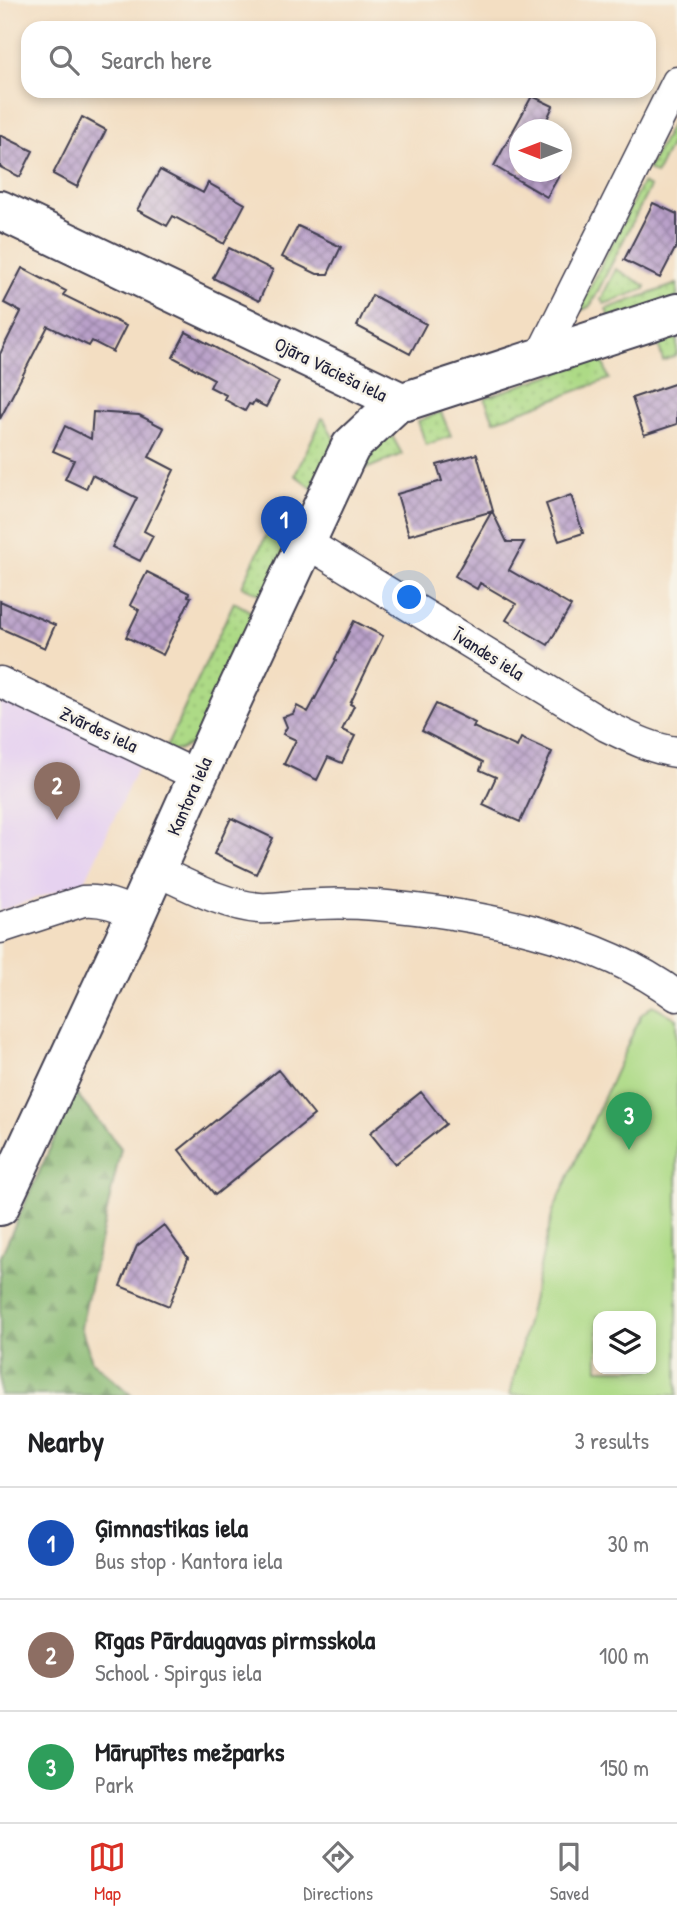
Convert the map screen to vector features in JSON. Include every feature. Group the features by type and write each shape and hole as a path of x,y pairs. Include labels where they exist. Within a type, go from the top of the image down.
{"main road":[{"name":"Ojāra Vācieša iela","path":"0,210 399,401 406,401 677,313"},
{"name":"Kantora iela","path":"0,1206 351,446 399,401"}],"street":[{"path":"540,357 677,82"},
{"name":"Īvandes iela","path":"307,543 606,726 643,743 677,752"},
{"name":"Zvārdes iela","path":"0,682 198,776"},
{"path":"155,870 226,901 260,908 374,905 480,918 598,952 641,971 677,996"},
{"path":"0,928 60,907 90,900 112,903 136,914"}],"shaded area":[{"path":"0,691 141,760 85,881 0,911"}],"green space":[{"path":"677,114 677,132 656,174 648,169"},
{"path":"642,183 650,187 592,303 578,312"},
{"path":"616,269 646,286 645,289 604,304 601,299"},
{"path":"677,284 677,302 612,325 606,309"},
{"path":"677,332 677,355 663,361 657,339"},
{"path":"600,358 609,379 494,421 485,399 487,397"},
{"path":"441,412 451,436 426,445 418,421"},
{"path":"322,418 336,443 313,489 295,475"},
{"path":"391,434 402,454 366,469 360,460"},
{"path":"278,510 294,519 297,525 264,596 242,586"},
{"path":"234,602 255,614 197,741 180,750 165,750"},
{"path":"653,1005 677,1019 677,1395 510,1395 553,1211 641,1015"},
{"path":"75,1093 121,1148 81,1327 92,1361 131,1395 0,1395 0,1258"}],"building":[{"path":"531,98 553,106 547,119 520,119"},
{"path":"82,117 106,130 77,187 53,174"},
{"path":"0,135 33,151 20,177 0,167"},
{"path":"509,138 509,175 494,166"},
{"path":"160,170 203,193 208,183 245,204 224,244 173,216 167,226 137,210"},
{"path":"521,182 555,182 547,197"},
{"path":"653,203 677,214 677,245 660,278 624,260"},
{"path":"298,226 341,247 328,274 317,274 282,257"},
{"path":"229,248 273,270 259,301 213,278"},
{"path":"22,268 66,291 63,295 126,326 113,352 92,341 89,346 48,326 0,419 0,354 21,312 4,303"},
{"path":"372,295 426,324 410,354 357,326"},
{"path":"186,332 279,382 266,407 254,401 245,411 224,399 226,395 210,387 214,379 173,357"},
{"path":"677,383 677,424 644,435 632,398"},
{"path":"93,412 139,415 164,428 149,457 174,470 144,531 153,536 140,561 112,547 137,498 92,475 86,489 65,479 74,460 53,451 65,426 91,439"},
{"path":"477,454 493,511 409,535 397,494 442,481 437,465"},
{"path":"571,495 583,533 559,541 546,504"},
{"path":"492,511 507,542 524,542 509,570 571,606 548,645 506,620 516,604 480,583 477,589 455,576"},
{"path":"147,572 189,593 188,596 191,597 163,655 126,637 139,610 130,605"},
{"path":"0,601 55,625 45,648 0,628"},
{"path":"354,621 383,636 350,704 354,706 342,730 355,736 342,763 328,757 317,780 284,764 296,740 283,734 287,727 283,717 293,714 297,706 308,712"},
{"path":"436,704 475,723 473,727 517,747 521,738 552,752 520,822 483,805 496,777 480,770 483,762 422,731"},
{"path":"231,818 273,838 256,874 214,854"},
{"path":"278,1070 314,1115 215,1195 179,1150"},
{"path":"421,1092 446,1124 395,1164 370,1133"},
{"path":"164,1225 188,1258 169,1306 120,1286 137,1246"}],"place":[{"name":"Ģimnastikas iela","path":"284,554"},
{"name":"Rīgas Pārdaugavas pirmsskola","path":"57,820"},
{"name":"Mārupītes mežparks","path":"629,1150"}]}
